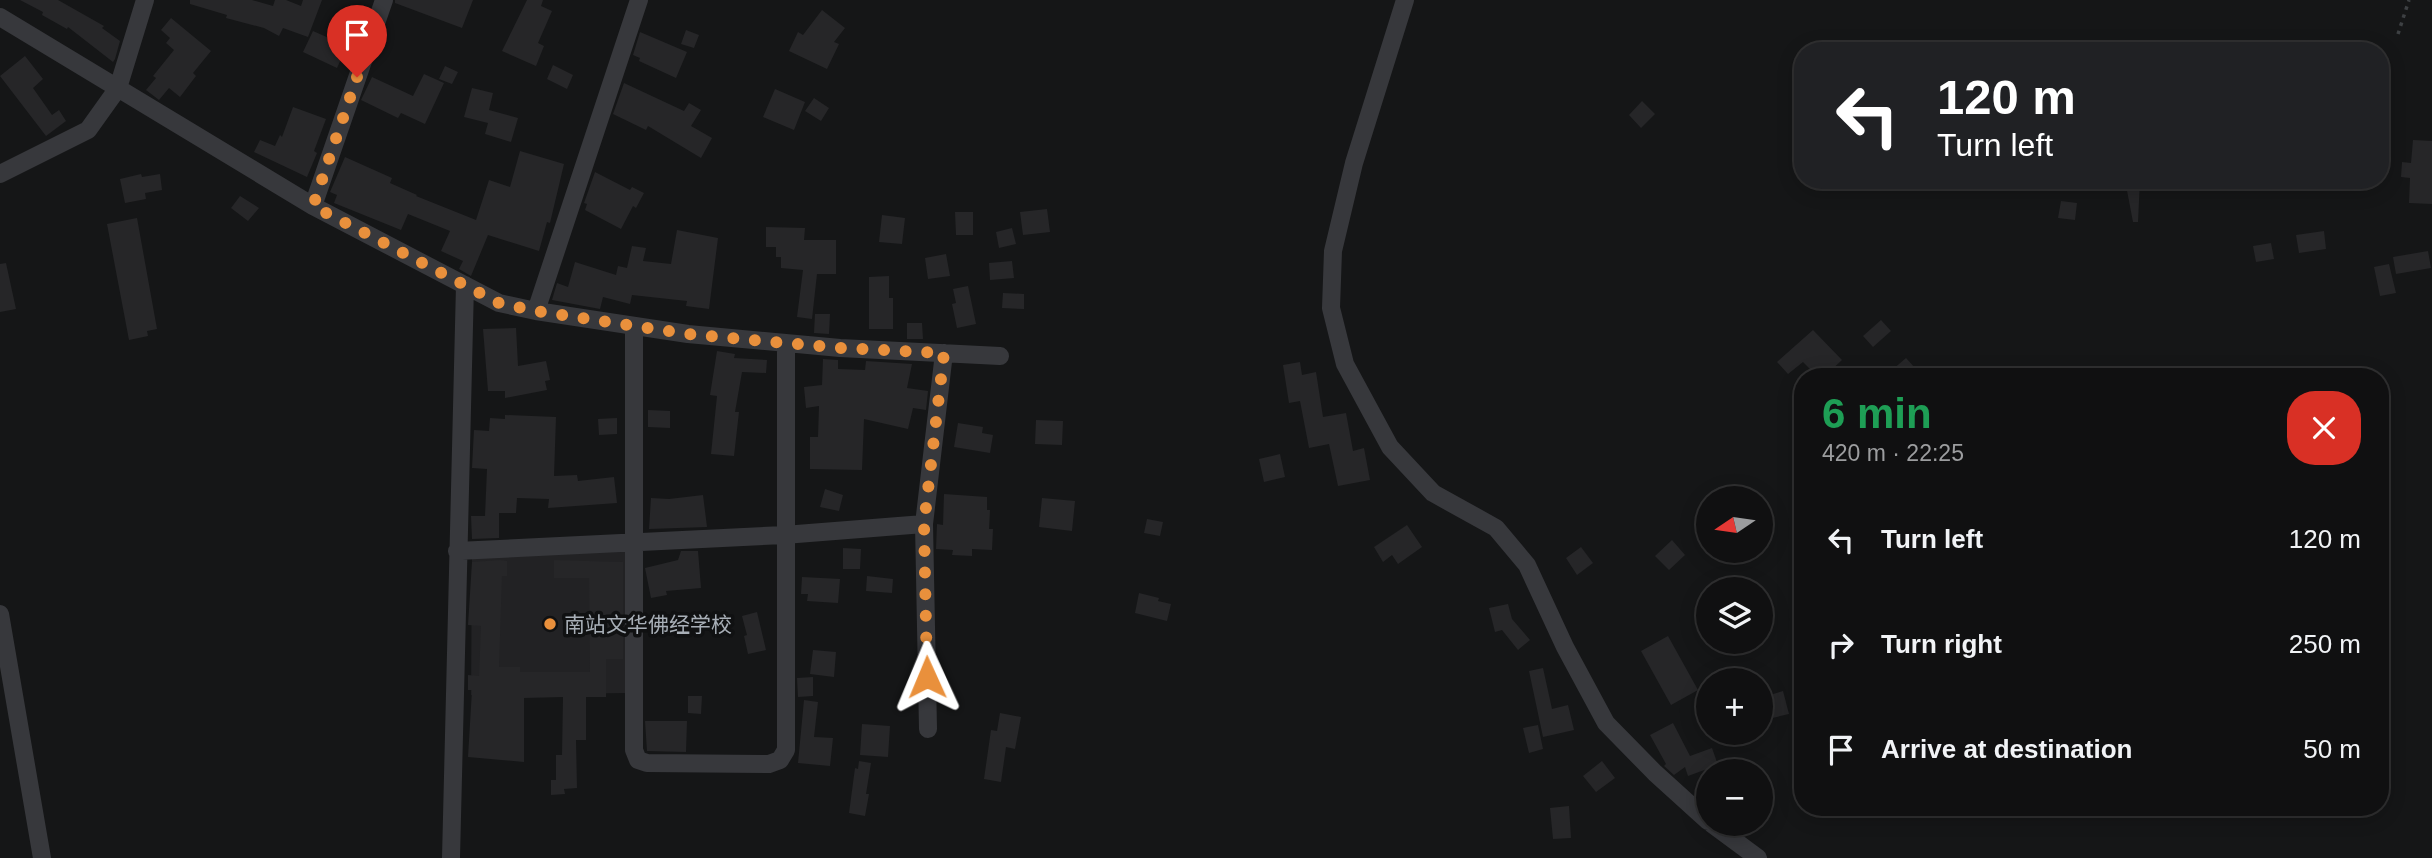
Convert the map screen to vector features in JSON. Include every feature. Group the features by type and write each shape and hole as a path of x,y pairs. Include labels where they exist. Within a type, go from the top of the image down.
{"street":[{"path":"0,174 88,130 118,88 145,0"},
{"path":"313,206 384,0"},
{"path":"536,311 639,0"},
{"path":"1405,0 1354,163 1333,251 1331,308 1345,364 1390,447 1433,494 1496,528 1527,565 1565,647 1606,723 1696,810"},
{"path":"0,17 313,206 499,303 688,334 1000,356"},
{"path":"451,858 465,285"},
{"path":"634,326 634,750 638,760 647,763 769,764 780,760 786,750 786,343"},
{"path":"928,729 924,524 944,353"},
{"path":"457,551 784,535 924,524"},
{"path":"0,614 42,858"},
{"path":"1728,836 1758,858"}],"path":[{"path":"2398,34 2409,0"}],"shaded area":[{"name":"南站文华佛经学校","path":"628,549 628,693 471,695 472,555"}],"building":[{"path":"20,0 58,0 104,26 102,28 120,41 115,59 113,62 68,27 67,29 42,15 43,12"},
{"path":"190,0 252,0 273,6 275,0 286,0 301,6 303,0 322,0 308,37 283,28 279,36 264,28 226,18 227,15 190,4"},
{"path":"395,0 473,0 462,28 395,3"},
{"path":"527,0 543,0 541,6 552,11 538,43 544,46 536,66 502,51"},
{"path":"822,10 845,28 834,42 839,44 827,69 789,51 798,32 803,35"},
{"path":"171,18 211,51 193,73 196,76 180,97 169,88 159,100 146,90 156,78 153,76 174,50 166,43 170,38 161,30"},
{"path":"686,30 699,35 694,48 681,44"},
{"path":"313,31 347,46 337,68 303,52"},
{"path":"640,32 687,52 676,78 639,61 640,58 633,55"},
{"path":"25,56 43,79 33,88 52,115 59,110 66,121 46,136 0,76"},
{"path":"553,65 573,75 567,89 547,79"},
{"path":"445,66 458,72 452,84 439,79"},
{"path":"424,74 444,83 425,124 401,113 398,118 361,100 372,77 413,96"},
{"path":"624,83 684,111 689,103 701,110 691,126 712,138 701,158 648,126 646,130 613,114"},
{"path":"472,88 493,93 489,110 518,118 511,142 485,134 488,123 464,117"},
{"path":"775,89 805,102 794,130 763,117"},
{"path":"814,98 829,108 821,121 805,111"},
{"path":"1642,101 1655,114 1641,128 1629,115"},
{"path":"293,107 326,119 307,177 254,152 260,140 275,146 280,135 282,137"},
{"path":"2413,140 2432,141 2432,204 2409,203 2410,178 2401,177 2402,162 2411,163"},
{"path":"520,151 564,164 550,223 547,222 539,251 488,235 471,276 459,269 463,261 441,251 450,231 408,214 401,230 334,203 337,195 330,192 345,157 392,178 390,183 416,196 476,220 489,180 510,187"},
{"path":"595,172 630,190 632,187 644,193 636,208 633,206 621,229 585,210 587,204 584,203"},
{"path":"141,174 142,177 160,174 162,190 145,193 146,199 125,203 120,179"},
{"path":"2127,189 2140,189 2138,222 2133,222"},
{"path":"240,196 259,208 248,221 231,208"},
{"path":"2061,201 2077,203 2075,220 2058,218"},
{"path":"1047,209 1050,232 1023,235 1020,212"},
{"path":"955,212 973,212 973,235 956,235"},
{"path":"882,215 905,218 902,244 879,242"},
{"path":"137,218 157,329 147,331 148,336 129,340 107,224"},
{"path":"766,227 805,228 804,240 836,240 836,274 817,274 812,319 797,317 803,270 781,268 781,257 776,257 776,247 766,247"},
{"path":"1012,228 1016,244 999,248 996,232"},
{"path":"677,230 718,238 709,309 686,306 687,301 632,295 630,304 603,297 600,309 552,300 557,283 568,287 575,262 616,275 618,266 627,268 632,246 646,248 643,261 671,264"},
{"path":"2324,231 2326,249 2299,253 2296,235"},
{"path":"2271,243 2274,259 2256,262 2253,246"},
{"path":"2428,251 2431,268 2396,274 2393,257"},
{"path":"946,254 950,276 928,279 925,258"},
{"path":"1012,261 1014,278 990,280 989,263"},
{"path":"6,263 16,309 0,312 0,264"},
{"path":"2389,264 2396,293 2380,296 2374,267"},
{"path":"889,276 889,298 893,298 893,329 869,329 869,277"},
{"path":"968,286 976,324 957,328 952,304 956,303 953,289"},
{"path":"1003,293 1024,294 1024,309 1002,308"},
{"path":"815,314 830,314 829,334 814,333"},
{"path":"1881,320 1891,331 1873,347 1863,336"},
{"path":"907,323 922,323 923,339 907,339"},
{"path":"516,328 518,366 546,361 550,380 545,381 547,390 505,398 505,391 488,391 483,329"},
{"path":"1813,330 1842,360 1834,368 1809,368 1803,362 1788,374 1777,362"},
{"path":"717,351 735,354 734,358 767,360 766,373 742,372 735,412 739,412 734,456 711,454 717,396 710,395"},
{"path":"1906,358 1915,368 1894,368"},
{"path":"823,359 838,360 838,369 865,370 866,361 912,364 907,388 928,391 926,410 913,408 908,429 864,419 862,470 810,469 810,437 818,437 819,406 806,408 804,387 822,385"},
{"path":"1300,362 1302,375 1316,372 1323,417 1346,413 1353,451 1364,448 1370,480 1338,486 1329,444 1309,448 1300,401 1289,403 1283,365"},
{"path":"648,410 670,411 670,428 648,427"},
{"path":"505,415 556,417 554,476 577,475 578,481 614,477 617,503 548,508 549,499 517,498 516,513 499,513 499,538 472,539 471,516 485,516 487,469 472,468 474,430 489,431 490,418 505,419"},
{"path":"617,418 617,434 599,435 598,419"},
{"path":"1036,420 1063,421 1062,445 1035,444"},
{"path":"958,423 983,427 982,433 993,435 990,453 954,447"},
{"path":"1280,454 1285,477 1264,482 1259,459"},
{"path":"825,489 843,495 839,511 820,507"},
{"path":"944,494 987,497 987,510 990,510 989,529 993,529 992,550 972,549 972,556 952,555 953,550 936,549 937,524 943,525"},
{"path":"703,495 707,527 649,529 651,498"},
{"path":"1042,498 1075,501 1072,531 1039,527"},
{"path":"1147,519 1163,522 1160,536 1144,533"},
{"path":"1407,525 1422,547 1398,564 1392,555 1383,562 1374,547"},
{"path":"1672,540 1685,555 1669,570 1655,556"},
{"path":"1581,547 1593,563 1577,575 1566,558"},
{"path":"843,548 861,549 860,569 843,569"},
{"path":"681,551 698,551 701,588 666,591 667,595 651,598 645,568 678,560"},
{"path":"554,560 623,562 623,659 606,659 606,697 586,697 586,740 576,740 577,788 564,789 565,794 551,795 551,780 556,780 556,755 562,755 563,697 524,698 524,762 468,757 472,690 468,690 468,675 479,676 481,626 468,625 472,562 507,561 507,576 502,576 499,667 520,667 520,672 590,672 589,578 554,578"},
{"path":"867,576 893,579 892,593 866,591"},
{"path":"802,577 840,579 838,603 807,601 808,594 801,594"},
{"path":"1139,593 1171,604 1167,621 1135,613"},
{"path":"1508,604 1512,619 1530,640 1518,650 1502,630 1495,632 1489,608"},
{"path":"757,612 766,650 748,654 742,616"},
{"path":"1668,636 1696,686 1696,691 1671,705 1641,651"},
{"path":"813,650 836,652 834,677 810,674"},
{"path":"1543,668 1552,709 1568,705 1574,730 1543,737 1529,671"},
{"path":"813,677 813,696 798,697 797,678"},
{"path":"1783,691 1789,714 1773,718 1773,694"},
{"path":"688,696 702,696 701,714 688,713"},
{"path":"804,700 818,702 814,737 833,738 830,766 798,763"},
{"path":"1000,713 1021,717 1015,749 1006,747 1001,782 984,779 991,730 997,731"},
{"path":"645,721 687,721 686,752 647,751"},
{"path":"1673,723 1690,756 1712,748 1716,759 1696,759 1696,773 1688,776 1685,767 1674,775 1664,766 1666,764 1650,735"},
{"path":"862,724 890,726 888,757 860,755"},
{"path":"1538,725 1543,749 1529,753 1523,728"},
{"path":"859,761 871,763 865,816 849,813 855,768 858,769"},
{"path":"1602,761 1615,778 1596,792 1583,776"},
{"path":"1569,806 1571,838 1553,839 1550,808"}],"place":[{"name":"南站文华佛经学校","path":"550,624"}],"route":[{"path":"357,77 313,206 499,303 688,334 840,348 944,353 924,524 927,677"}]}
